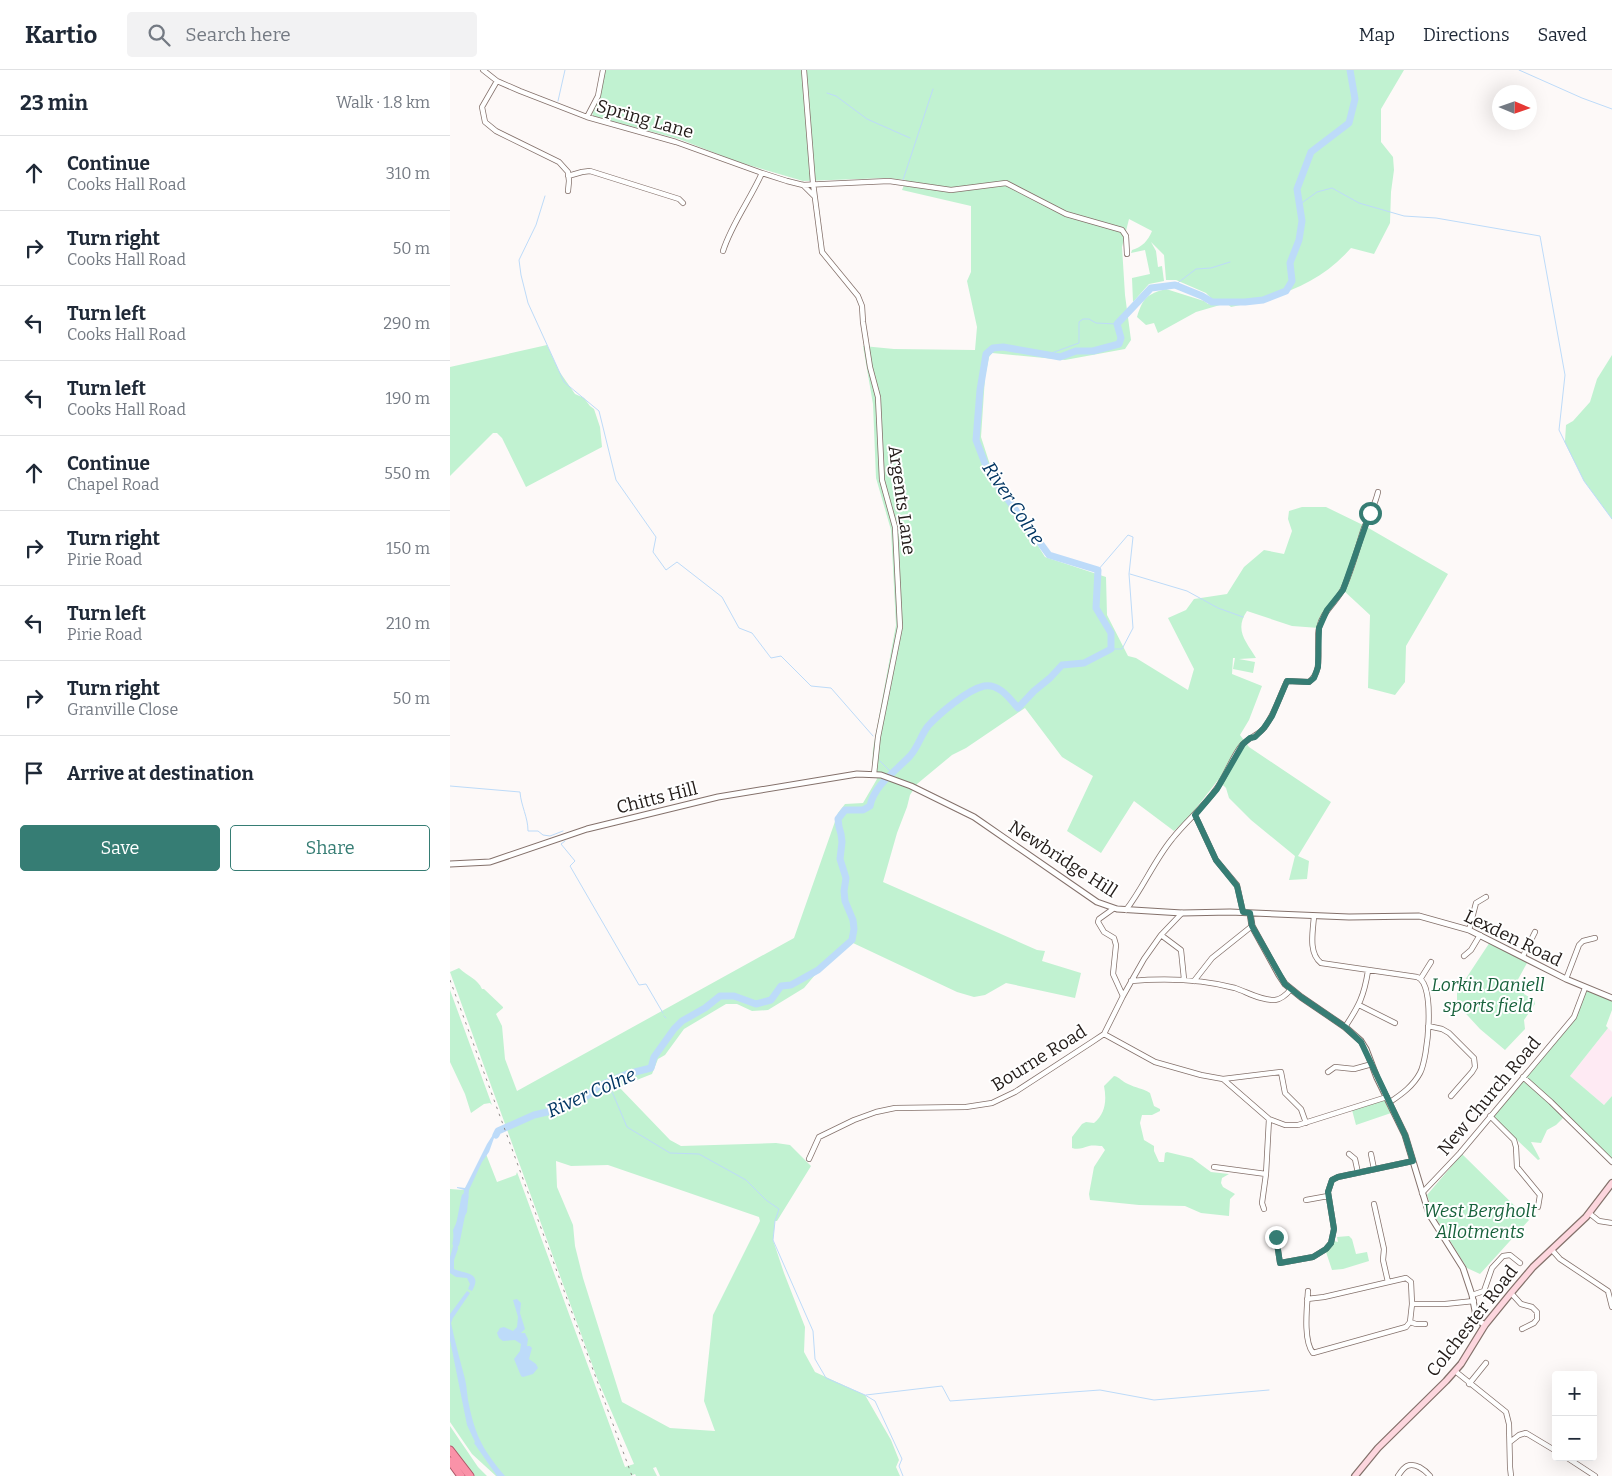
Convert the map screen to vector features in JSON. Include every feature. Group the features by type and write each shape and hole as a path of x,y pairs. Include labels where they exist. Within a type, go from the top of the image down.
{"highway":[{"path":"450,1450 470,1476"},
{"path":"450,1461 461,1476"}],"main road":[{"name":"Colchester Road","path":"1355,1476 1378,1448 1435,1394 1455,1371 1485,1325 1511,1292 1533,1267 1589,1214 1612,1183"}],"street":[{"name":"Spring Lane","path":"483,70 497,81 587,117 676,142 762,173 804,185 813,183 889,181 950,190 1006,183 1066,214 1122,230 1126,236 1127,254"},
{"path":"587,117 598,96 603,70"},
{"name":"Argents Lane","path":"804,70 814,196 822,252 858,296 862,306 862,322 870,367 878,397 882,480 895,527 900,627 878,737 874,774"},
{"path":"497,81 482,107 484,122 496,131 559,162 568,172 568,191"},
{"path":"568,176 590,171 679,199 683,203"},
{"path":"723,251 728,235 754,192 762,173"},
{"path":"804,185 814,196"},
{"path":"1126,910 1172,839 1217,789 1243,744 1250,738 1255,737 1264,728 1272,716 1287,681 1309,682 1314,678 1318,667 1319,628 1327,610 1343,590 1378,492"},
{"name":"Chitts Hill","path":"450,864 490,862 587,829 718,797 857,774 874,774"},
{"name":"Newbridge Hill","path":"874,774 910,786 974,817 1097,902 1114,909 1182,913 1250,913"},
{"path":"1195,815 1216,860 1237,886 1243,912"},
{"path":"1469,930 1476,903 1486,896"},
{"path":"1114,909 1099,919 1098,922 1104,932 1114,938 1116,945 1113,974 1123,996"},
{"name":"Bourne Road","path":"809,1159 819,1137 854,1120 876,1112 895,1108 966,1107 992,1103 1015,1092 1104,1034 1144,959 1161,935 1182,913"},
{"path":"1250,913 1252,926 1279,975 1291,990 1345,1027 1361,1042 1405,1135 1422,1193 1434,1223 1460,1260 1474,1301 1477,1319 1485,1325"},
{"name":"Lexden Road","path":"1250,913 1314,916 1420,916 1469,930 1566,979 1612,998"},
{"path":"1314,916 1313,953 1317,960 1327,965 1421,978"},
{"path":"1194,981 1216,954 1252,926"},
{"path":"1523,956 1535,932"},
{"path":"1161,935 1181,950 1184,979"},
{"path":"1464,956 1471,950 1480,935"},
{"path":"1566,979 1576,950 1584,938 1595,938"},
{"path":"1421,978 1430,962"},
{"path":"1345,1027 1359,1005 1364,992 1368,971"},
{"path":"1119,989 1130,983 1164,978 1184,979 1234,988 1277,1000 1291,990"},
{"path":"1223,1079 1269,1119 1290,1126 1389,1100 1405,1093 1421,1072 1428,1026 1427,991 1421,978"},
{"name":"New Church Road","path":"1422,1193 1460,1152 1574,1017 1585,988"},
{"path":"1359,1005 1395,1023"},
{"path":"1428,1026 1442,1029 1449,1033 1474,1058 1475,1067 1472,1072 1451,1096"},
{"path":"1104,1034 1155,1062 1200,1075 1223,1079 1281,1072 1285,1093 1301,1109 1306,1123"},
{"path":"1328,1072 1335,1066 1354,1069 1372,1064"},
{"path":"1522,1077 1551,1102 1612,1162"},
{"path":"1490,1116 1514,1140 1517,1167 1543,1198 1538,1207"},
{"path":"1264,1210 1262,1203 1266,1174 1269,1119"},
{"path":"1349,1154 1355,1159 1358,1173"},
{"path":"1370,1154 1374,1169"},
{"path":"1276,1237 1280,1263 1313,1257 1329,1246 1332,1240 1334,1229 1328,1187 1332,1180 1413,1161"},
{"path":"1214,1167 1266,1174"},
{"path":"1306,1200 1328,1196"},
{"path":"1256,1203 1262,1203"},
{"path":"1374,1204 1384,1249 1383,1260 1388,1282"},
{"path":"1589,1214 1599,1222 1609,1221 1612,1223"},
{"path":"1552,1250 1560,1259 1604,1288 1611,1298 1612,1307"},
{"path":"1472,1295 1480,1293 1485,1289 1490,1270 1503,1256 1510,1255 1520,1262"},
{"path":"1308,1291 1307,1329 1308,1343 1313,1353 1406,1327 1410,1322 1412,1304 1410,1280 1404,1278 1308,1299"},
{"path":"1511,1292 1521,1304 1532,1307 1537,1312 1537,1319 1534,1323 1522,1329"},
{"path":"1412,1304 1445,1304 1474,1301"},
{"path":"1410,1322 1425,1324"},
{"path":"1534,1323 1537,1329"},
{"path":"1470,1384 1486,1363"},
{"path":"1455,1371 1506,1412 1509,1424 1511,1476"},
{"path":"1510,1442 1526,1433 1552,1449"},
{"path":"1572,1461 1595,1476"},
{"path":"1398,1476 1409,1465 1420,1468 1430,1476"}],"shaded area":[{"path":"1608,1028 1612,1032 1612,1096 1604,1105 1570,1076"}],"green space":[{"path":"606,70 1404,70 1381,109 1381,142 1393,157 1394,170 1390,223 1374,254 1351,248 1325,272 1311,281 1265,299 1231,307 1224,301 1212,299 1206,293 1176,280 1166,280 1164,255 1151,242 1156,251 1158,267 1162,266 1164,281 1149,284 1133,302 1132,278 1150,274 1145,250 1131,253 1132,250 1139,247 1149,238 1152,231 1129,219 1122,247 1125,295 1131,340 1125,349 1065,360 992,353 989,357 985,377 981,437 993,474 1045,557 1106,577 1107,615 1128,656 1136,658 1188,690 1194,669 1168,618 1186,610 1194,599 1227,594 1244,567 1264,550 1284,554 1292,531 1288,519 1289,511 1302,507 1326,507 1365,526 1448,574 1406,646 1405,682 1395,695 1368,688 1370,615 1343,590 1327,610 1319,628 1292,626 1247,611 1243,618 1241,630 1245,641 1256,658 1239,659 1255,662 1253,673 1233,669 1235,658 1233,658 1232,674 1262,686 1249,720 1240,735 1249,747 1331,802 1298,856 1309,861 1307,879 1289,880 1295,856 1251,820 1229,798 1226,788 1218,780 1190,816 1174,831 1134,801 1101,853 1067,831 1093,776 1062,757 1025,708 966,748 952,755 917,784 910,795 883,882 1037,950 1045,951 1042,961 1081,973 1075,998 1006,983 985,995 974,997 957,992 853,943 815,975 804,988 768,1010 752,1011 737,1004 726,1004 684,1029 665,1055 658,1059 652,1074 619,1087 670,1140 681,1146 776,1143 790,1145 811,1166 777,1221 775,1221 773,1240 805,1327 804,1352 815,1372 865,1395 891,1440 899,1460 896,1467 900,1476 660,1476 656,1467 653,1468 657,1476 636,1476 635,1474 630,1476 496,1476 472,1454 450,1422 450,1189 464,1190 486,1154 497,1182 516,1175 517,1172 625,1467 634,1464 597,1378 450,972 459,968 475,980 482,989 503,1007 496,1014 502,1026 505,1059 517,1091 794,938 838,813 845,804 863,803 877,779 872,767 873,749 896,625 891,530 876,478 873,404 863,346 894,349 975,350 977,327 967,281 971,272 971,206 902,190 906,180 887,178 803,181 738,162 679,139 593,116 592,113 601,94","holes":["556,1161 571,1166 608,1165 759,1217 760,1221 713,1315 704,1401 715,1431 670,1428 622,1402 583,1278 575,1246 573,1225 557,1187"]},
{"path":"1166,289 1208,304 1220,305 1196,312 1158,333 1154,323 1146,325 1137,317 1141,305 1150,295"},
{"path":"547,345 559,371 575,394 584,398 594,409 600,427 602,447 526,487 502,438 497,433 493,433 450,476 450,367"},
{"path":"1612,355 1612,519 1584,481 1564,441 1566,425 1573,421 1590,402 1597,379"},
{"name":"Lorkin Daniell sports field","path":"1490,942 1527,963 1515,985 1523,989 1524,994 1534,1000 1535,1004 1524,1020 1525,1029 1505,1050 1480,1029 1457,1004 1457,992"},
{"path":"1585,989 1612,999 1612,1010 1606,1026 1608,1028 1570,1076 1604,1105 1612,1096 1612,1161 1525,1077 1577,1016"},
{"path":"450,990 492,1105 490,1103 484,1104 471,1113 465,1094 450,1062"},
{"path":"1114,1076 1150,1093 1154,1106 1160,1109 1160,1111 1152,1115 1142,1115 1140,1123 1144,1140 1154,1146 1159,1162 1164,1162 1165,1153 1167,1152 1192,1158 1211,1172 1229,1174 1222,1178 1221,1183 1223,1187 1235,1194 1230,1199 1229,1216 1201,1213 1185,1206 1139,1205 1090,1200 1089,1194 1094,1167 1105,1150 1102,1146 1072,1148 1072,1137 1082,1124 1086,1122 1094,1123 1101,1116 1105,1102 1104,1086"},
{"path":"1523,1079 1558,1111 1563,1118 1547,1130 1541,1143 1531,1142 1540,1159 1538,1160 1492,1116"},
{"path":"1386,1098 1391,1113 1356,1125 1352,1110"},
{"name":"West Bergholt Allotments","path":"1462,1154 1529,1220 1480,1274 1467,1268 1434,1215 1427,1195"},
{"path":"1349,1236 1352,1239 1356,1254 1367,1252 1369,1261 1343,1269 1332,1270 1326,1252 1334,1241 1338,1242 1337,1237"},
{"path":"450,1426 478,1467 487,1476 473,1476 450,1445"}],"water":[{"path":"501,1127 502,1131 494,1138 489,1152 482,1162 469,1190 467,1212 457,1231 458,1249 454,1260 454,1269 474,1277 475,1285 472,1291 468,1289 470,1284 467,1278 456,1277 450,1273 450,1257 454,1243 453,1230 462,1211 464,1190 457,1187 465,1188 487,1144 496,1130"},
{"path":"467,1291 470,1293 451,1323 465,1379 468,1402 478,1435 486,1451 505,1476 497,1476 474,1443 467,1425 450,1340 450,1314"},
{"path":"517,1299 521,1303 520,1313 525,1329 521,1333 525,1333 528,1339 527,1346 532,1348 529,1359 538,1368 533,1374 523,1377 514,1359 520,1351 521,1344 515,1340 503,1341 497,1333 500,1328 504,1327 513,1331 517,1327 518,1317 513,1300"}],"waterway":[{"path":"558,101 565,70"},
{"name":"River Colne","path":"496,1135 498,1131 534,1115 547,1112 587,1096 599,1086 627,1074 651,1068 654,1057 674,1029 682,1021 705,1008 720,996 734,996 756,1004 771,1000 781,986 791,985 818,970 852,940 854,929 853,920 845,901 846,878 840,859 842,842 838,819 845,810 863,810 870,806 876,791 910,756 928,726 970,692 984,686 995,687 1004,692 1018,708 1062,665 1084,663 1111,649 1111,633 1096,608 1098,570 1049,555 989,474 976,440 980,390 986,354 993,348 1003,347 1060,357 1076,351 1093,351 1119,344 1121,338 1117,324 1151,288 1175,285 1212,302 1263,300 1286,291 1292,281 1290,263 1299,240 1302,221 1297,189 1311,152 1349,123 1355,99 1350,70"},
{"path":"1519,70 1612,109"},
{"path":"903,180 933,89"},
{"path":"827,93 836,96 867,119 910,138"},
{"path":"1299,205 1317,192 1332,188 1359,203 1404,216 1436,218 1540,236 1565,375 1559,430 1584,481 1612,519"},
{"path":"545,196 536,225 519,260 528,303 564,382 599,411 616,480 656,537 653,552 666,570 677,562 722,597 739,628 752,633 771,658 781,656 811,686 831,688 873,736"},
{"path":"1175,285 1196,269 1211,268 1230,262"},
{"path":"1046,355 1079,343 1079,322 1083,319 1089,319 1096,323 1117,324"},
{"path":"1098,570 1128,535 1133,537 1129,574 1133,628 1122,649 1111,649"},
{"path":"1130,574 1187,591 1218,608 1243,617"},
{"path":"880,761 893,772"},
{"path":"450,786 520,792 528,831 538,831 543,835 550,836 563,831"},
{"path":"565,841 561,844 575,861 570,866 639,985 646,984 663,1013"},
{"path":"606,1083 613,1094 627,1127 670,1153 699,1154 746,1180 766,1200 779,1209 775,1221 773,1240 813,1331 815,1359 826,1378 875,1401 902,1459 899,1466 903,1476"},
{"name":"River Colne","path":"456,1243 465,1197"},
{"path":"866,1395 942,1386 950,1401 1100,1390 1154,1400 1269,1390"}],"railway":[{"path":"450,980 632,1476"}],"route":[{"path":"1276,1237 1280,1263 1313,1257 1329,1246 1334,1235 1328,1196 1332,1180 1338,1177 1413,1161 1405,1135 1366,1049 1354,1033 1285,984 1250,922 1250,913 1243,912 1237,886 1216,860 1195,815 1217,789 1243,744 1250,738 1255,737 1264,728 1272,716 1275,705 1287,681 1309,682 1314,678 1318,667 1319,628 1327,610 1343,590 1370,513"}]}
